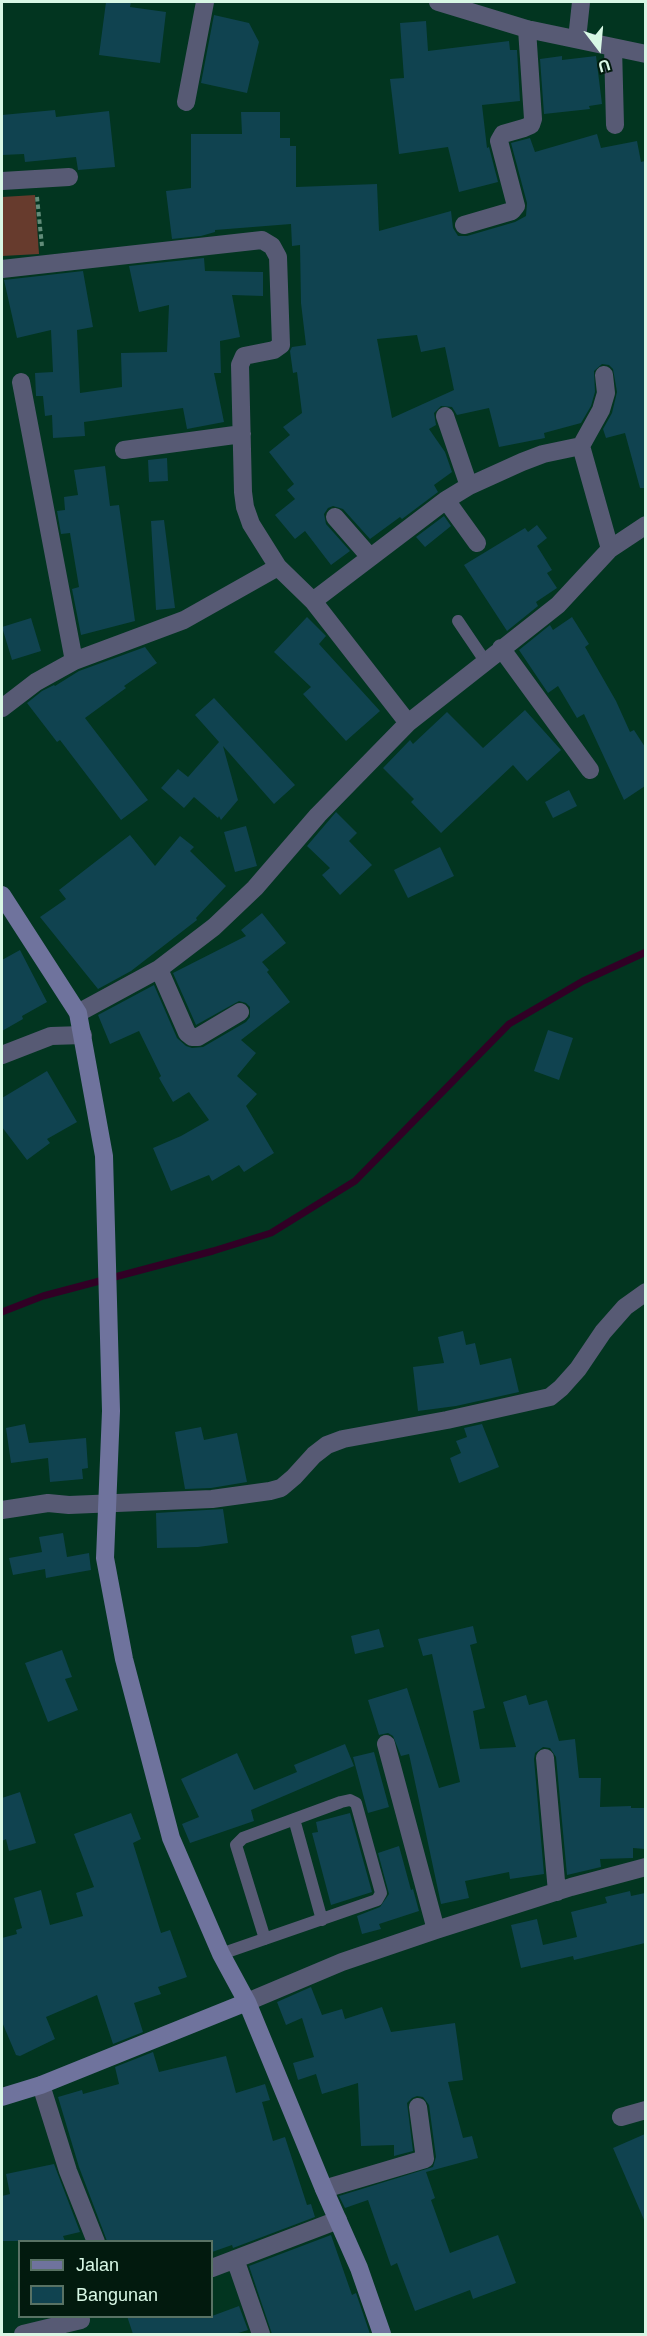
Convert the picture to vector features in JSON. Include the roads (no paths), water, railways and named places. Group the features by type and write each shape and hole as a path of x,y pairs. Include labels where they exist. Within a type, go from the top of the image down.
{"street":[{"path":"186,102 205,2"},
{"path":"438,2 527,29 645,54"},
{"path":"577,39 581,2"},
{"path":"464,225 512,211 516,206 499,141 503,134 531,125 533,119 527,29"},
{"path":"613,46 615,125"},
{"path":"2,181 69,177"},
{"path":"2,269 262,240 272,246 278,257 283,340 279,348 250,354 241,359 245,507 251,524 278,567 313,601 408,723"},
{"path":"313,601 446,500 469,486 543,454 581,446 604,401 606,393 604,375"},
{"path":"21,382 74,661"},
{"path":"445,416 469,486"},
{"path":"124,450 242,434"},
{"path":"581,446 610,549"},
{"path":"446,500 477,543"},
{"path":"335,517 370,557"},
{"path":"78,1012 159,969 214,927 255,888 318,815 408,723 558,605 610,549 645,525"},
{"path":"2,708 36,682 74,661 184,620 278,567"},
{"path":"501,648 590,770"},
{"path":"2,895 78,1012 83,1035 105,1176 111,1411 105,1558 124,1659 171,1838 221,1954 247,2002 359,2268 382,2334"},
{"path":"159,969 187,1033 192,1037 198,1037 240,1012"},
{"path":"2,1055 51,1036 83,1035"},
{"path":"2,1510 48,1503 212,1499 270,1491 281,1488 314,1455 343,1439 447,1420 550,1397 578,1369 610,1323 625,1307 645,1292"},
{"path":"386,1744 436,1930"},
{"path":"545,1758 557,1892"},
{"path":"2,2097 41,2085 342,1962 557,1892 645,1868"},
{"path":"41,2085 68,2171 96,2240"},
{"path":"324,2189 425,2159 418,2107"},
{"path":"621,2117 645,2110"},
{"path":"213,2268 338,2220"},
{"path":"235,2259 261,2334"},
{"path":"23,2334 82,2324"}],"lane":[{"path":"458,621 486,661"},
{"path":"221,1954 367,1906 377,1900 381,1893 356,1803 350,1800 341,1802 243,1838 236,1845 265,1939"},
{"path":"294,1819 322,1920"}],"waterway":[{"path":"2,1312 43,1296 213,1251 271,1233 355,1181 509,1024 583,981 646,952"}]}
